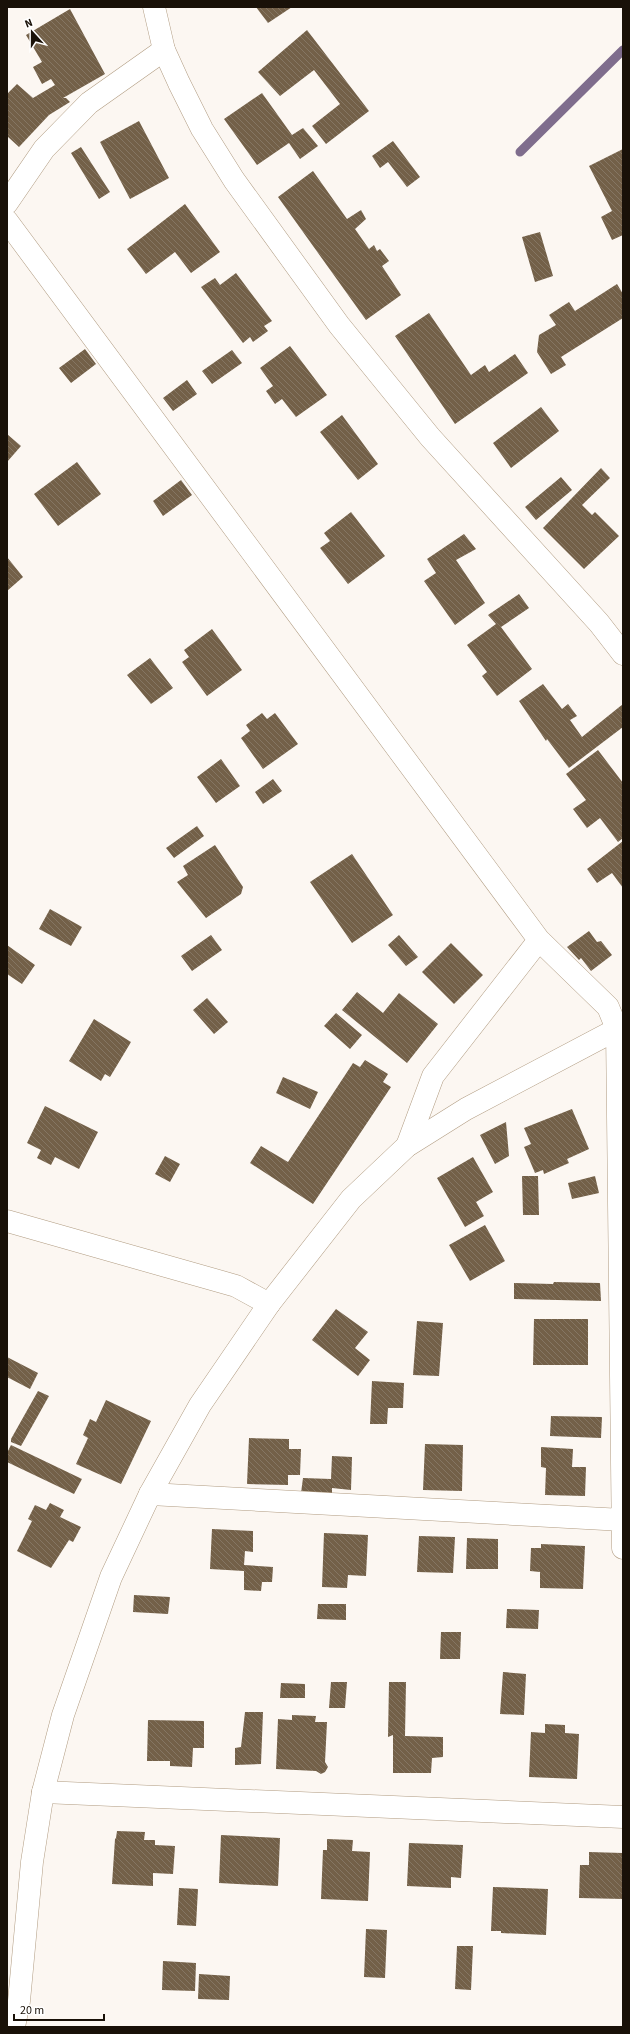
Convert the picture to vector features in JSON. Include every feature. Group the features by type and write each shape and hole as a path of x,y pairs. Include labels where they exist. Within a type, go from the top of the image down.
{"street":[{"path":"154,7 164,50 202,129 234,180 340,325 430,437 599,623 623,654"},
{"path":"7,203 44,149 89,103 164,50"},
{"path":"7,221 539,940 608,1007 620,1028 623,1548"},
{"path":"407,1146 433,1076 539,940"},
{"path":"14,2027 19,2001 32,1862 43,1792 63,1715 108,1585 150,1494 200,1405 269,1304 351,1199 407,1146 466,1109 620,1028"},
{"path":"7,1221 236,1286 269,1304"},
{"path":"150,1494 623,1520"},
{"path":"43,1792 623,1817"}],"building":[{"path":"256,7 292,7 268,23"},
{"path":"70,9 105,74 63,98 66,98 70,102 49,115 19,147 7,136 7,94 17,84 33,98 55,85 51,79 42,84 33,67 42,62 26,35"},
{"path":"307,30 369,111 326,144 312,126 340,104 314,70 280,96 258,72"},
{"path":"262,93 292,135 303,128 318,146 300,159 289,143 257,165 224,119"},
{"path":"139,121 169,178 130,199 100,142"},
{"path":"393,141 420,177 407,187 388,162 380,168 372,156"},
{"path":"81,147 110,192 99,199 71,153"},
{"path":"623,149 623,235 612,240 601,217 612,211 589,166"},
{"path":"313,171 347,219 361,210 366,219 355,229 369,249 374,245 377,251 380,249 389,261 382,266 401,295 366,320 278,197"},
{"path":"185,204 220,252 191,273 175,252 146,274 127,249"},
{"path":"540,232 553,276 535,282 522,237"},
{"path":"236,273 272,321 264,326 268,331 253,342 250,337 243,343 201,287 215,278 220,285"},
{"path":"617,284 623,294 623,318 561,357 566,365 551,374 537,352 539,335 556,325 549,315 569,302 575,311"},
{"path":"429,313 471,375 485,365 489,372 515,354 528,373 455,424 395,336"},
{"path":"290,346 327,395 296,417 282,399 275,404 266,391 273,386 260,368"},
{"path":"85,349 96,364 71,383 59,368"},
{"path":"232,350 242,363 212,384 202,371"},
{"path":"187,380 197,394 173,411 163,398"},
{"path":"541,407 559,431 511,468 493,443"},
{"path":"342,415 378,464 358,480 320,432"},
{"path":"7,434 21,446 7,462"},
{"path":"77,462 101,494 58,526 34,494"},
{"path":"601,468 610,478 582,505 592,515 595,512 619,536 584,569 543,528"},
{"path":"561,477 572,490 536,520 525,507"},
{"path":"181,480 192,495 163,516 153,501"},
{"path":"351,512 385,556 348,584 320,548 330,541 324,533"},
{"path":"464,534 476,549 456,560 485,603 455,625 424,581 436,573 427,559"},
{"path":"7,557 23,577 7,591"},
{"path":"519,594 529,608 501,627 532,669 497,696 482,676 487,672 467,645 496,624 488,615"},
{"path":"212,629 242,670 207,696 182,662 189,657 184,650"},
{"path":"150,658 173,688 151,704 127,675"},
{"path":"543,684 562,709 568,704 577,716 570,720 582,737 623,704 623,727 569,768 547,739 546,741 519,701"},
{"path":"262,713 267,719 275,713 298,744 263,769 241,738 250,731 246,725"},
{"path":"598,750 623,783 623,838 618,842 600,818 587,828 573,809 586,800 566,774"},
{"path":"221,759 240,786 216,803 197,777"},
{"path":"273,779 282,791 263,804 255,792"},
{"path":"197,826 204,836 174,858 166,848"},
{"path":"623,841 623,888 612,873 597,883 587,869"},
{"path":"215,845 243,887 241,894 206,918 177,882 188,875 183,866"},
{"path":"352,854 393,915 352,943 310,882"},
{"path":"50,909 82,927 71,946 39,929"},
{"path":"589,931 597,942 601,941 612,955 591,971 581,958 579,960 567,947"},
{"path":"211,935 222,950 192,971 181,956"},
{"path":"399,935 418,957 406,966 388,945"},
{"path":"451,943 483,975 454,1004 422,972"},
{"path":"7,945 35,965 22,984 7,974"},
{"path":"357,992 383,1013 399,993 438,1024 407,1063 342,1010"},
{"path":"207,998 228,1022 214,1034 193,1010"},
{"path":"336,1013 362,1035 350,1049 324,1026"},
{"path":"94,1019 131,1042 110,1077 105,1074 101,1081 69,1061"},
{"path":"365,1060 388,1074 383,1082 391,1087 313,1204 250,1163 261,1146 288,1162 353,1063 360,1067"},
{"path":"283,1077 318,1092 310,1109 276,1093"},
{"path":"45,1106 98,1132 79,1169 55,1157 51,1165 37,1158 41,1150 27,1143"},
{"path":"572,1109 589,1149 567,1159 569,1163 544,1174 543,1170 535,1173 524,1147 531,1144 524,1128"},
{"path":"506,1122 509,1156 495,1164 480,1135"},
{"path":"165,1156 180,1164 170,1182 155,1174"},
{"path":"473,1157 493,1192 476,1202 484,1216 465,1227 437,1178"},
{"path":"522,1176 538,1176 539,1215 523,1215"},
{"path":"595,1176 599,1193 572,1199 568,1183"},
{"path":"485,1225 505,1261 470,1281 449,1245"},
{"path":"554,1282 600,1283 601,1301 514,1299 514,1283 553,1284"},
{"path":"336,1309 368,1332 355,1348 370,1360 358,1376 312,1340"},
{"path":"534,1319 588,1319 588,1365 533,1365"},
{"path":"417,1321 443,1323 439,1376 413,1375"},
{"path":"7,1357 38,1373 30,1389 7,1377"},
{"path":"372,1381 404,1383 403,1408 388,1408 387,1424 370,1424"},
{"path":"38,1391 49,1396 21,1446 11,1442 11,1439"},
{"path":"106,1400 151,1421 121,1484 76,1464 88,1438 83,1435 90,1419 96,1422"},
{"path":"551,1416 602,1417 601,1438 550,1436"},
{"path":"249,1438 289,1439 289,1449 301,1449 300,1475 288,1475 288,1485 247,1484"},
{"path":"425,1444 463,1445 462,1491 423,1490"},
{"path":"11,1445 82,1479 74,1494 7,1462 7,1453"},
{"path":"541,1447 573,1449 572,1467 586,1467 585,1496 545,1495 546,1468 541,1467"},
{"path":"332,1456 352,1457 351,1490 332,1488 332,1494 301,1493 303,1478 331,1479"},
{"path":"50,1503 64,1510 60,1517 81,1527 73,1542 69,1540 51,1568 17,1551 32,1521 28,1519 35,1505 46,1510"},
{"path":"212,1529 253,1531 253,1552 245,1551 244,1565 273,1567 272,1582 262,1582 261,1591 244,1590 244,1571 210,1569"},
{"path":"324,1533 368,1535 366,1576 348,1575 347,1588 322,1587"},
{"path":"419,1536 455,1537 453,1573 417,1572"},
{"path":"467,1538 498,1539 498,1569 466,1569"},
{"path":"541,1544 585,1546 583,1589 540,1588 540,1572 530,1571 531,1548 541,1548"},
{"path":"134,1595 170,1597 168,1614 133,1612"},
{"path":"318,1604 346,1604 346,1620 317,1619"},
{"path":"507,1609 539,1610 538,1629 506,1628"},
{"path":"441,1632 461,1632 460,1659 440,1659"},
{"path":"503,1672 526,1674 524,1715 500,1714"},
{"path":"331,1682 347,1682 345,1708 329,1708"},
{"path":"389,1682 406,1682 405,1736 443,1737 443,1757 432,1758 431,1773 393,1773 393,1735 388,1737"},
{"path":"281,1683 305,1684 305,1698 280,1698"},
{"path":"245,1712 263,1712 261,1764 235,1765 235,1748 241,1747"},
{"path":"292,1715 316,1716 315,1722 327,1722 325,1762 328,1767 325,1772 321,1774 316,1771 276,1769 278,1719 292,1720"},
{"path":"148,1720 204,1721 204,1748 193,1748 192,1767 170,1766 170,1761 147,1761"},
{"path":"545,1724 565,1725 565,1733 579,1734 577,1779 529,1777 531,1732 545,1733"},
{"path":"117,1831 145,1832 144,1840 155,1840 155,1845 175,1846 173,1874 153,1873 153,1886 112,1884 115,1839"},
{"path":"221,1835 280,1838 278,1886 219,1883"},
{"path":"327,1839 353,1840 352,1851 370,1852 368,1901 321,1899 323,1850 327,1850"},
{"path":"409,1843 463,1845 461,1878 451,1877 451,1888 407,1886"},
{"path":"589,1852 623,1853 623,1899 579,1898 580,1865 589,1865"},
{"path":"493,1887 548,1889 546,1935 501,1933 501,1931 491,1931"},
{"path":"179,1888 198,1889 196,1926 177,1925"},
{"path":"366,1929 387,1930 385,1978 364,1977"},
{"path":"457,1946 473,1946 471,1990 455,1989"},
{"path":"163,1961 196,1963 195,1991 162,1990"},
{"path":"199,1974 230,1976 229,2000 198,1999"}],"waterway":[{"path":"520,152 623,50"}]}
